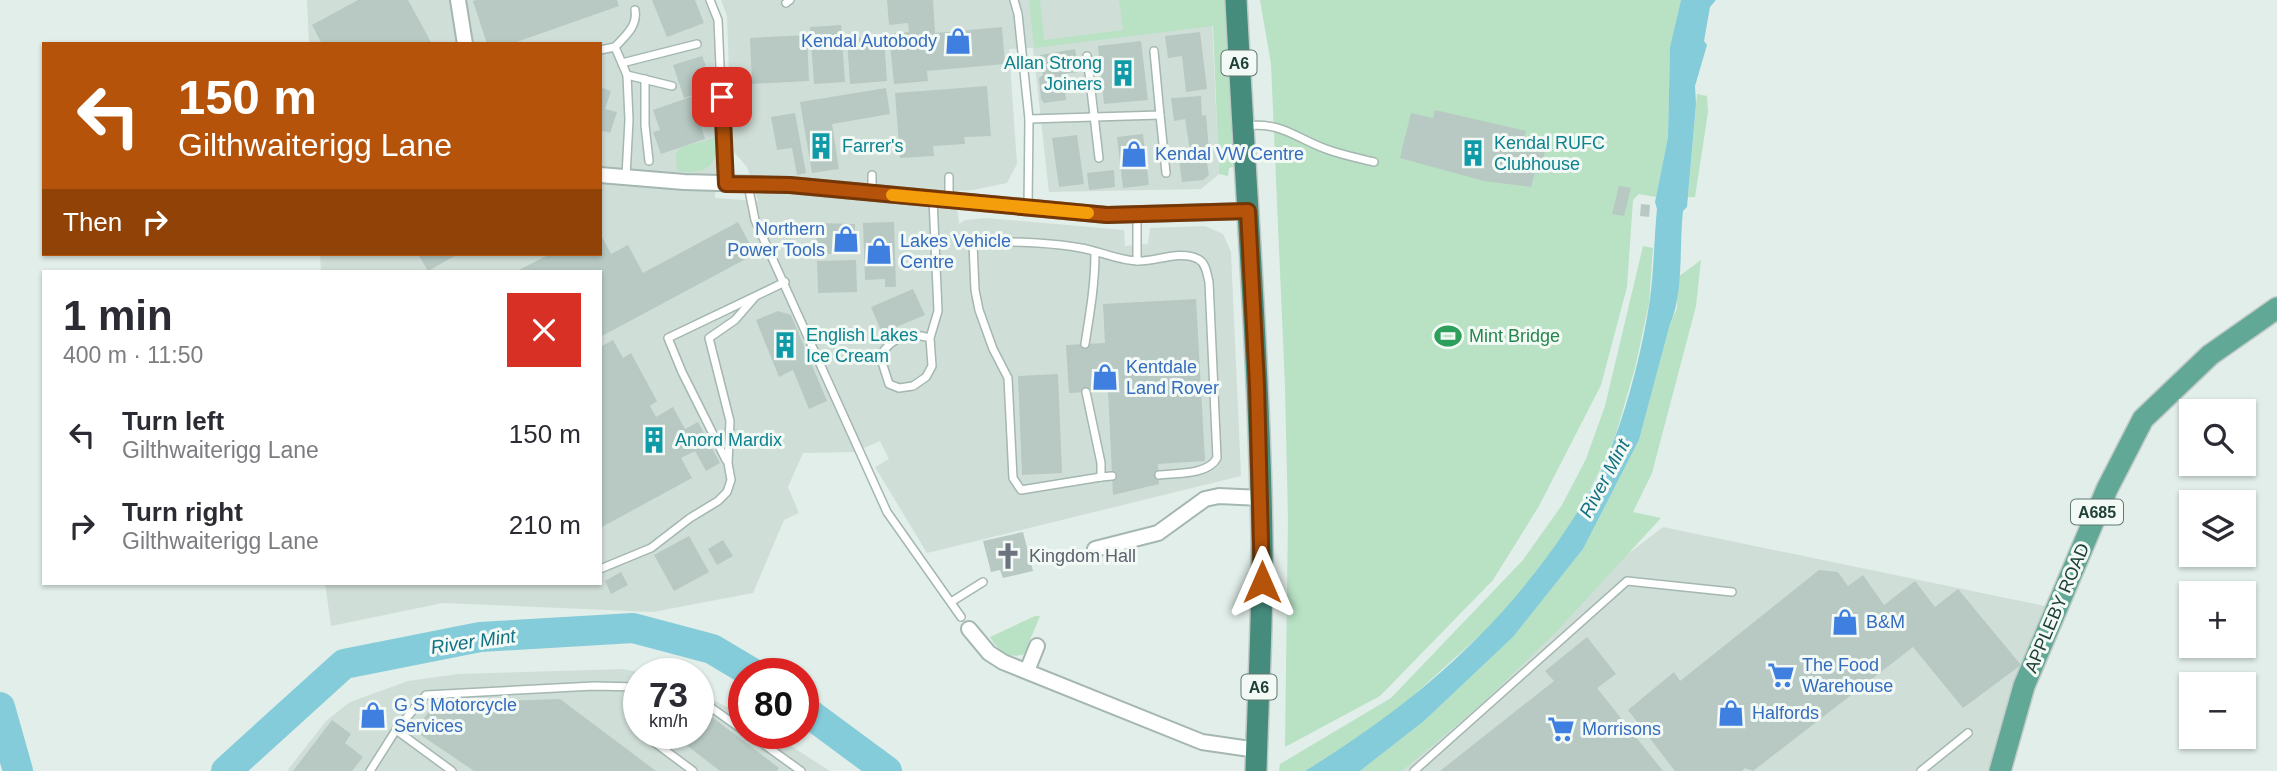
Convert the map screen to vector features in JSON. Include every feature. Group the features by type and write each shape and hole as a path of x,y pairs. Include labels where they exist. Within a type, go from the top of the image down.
{"highway":[{"name":"A6","path":"1236,0 1261,498 1262,603 1257,761"}],"main road":[{"name":"APPLEBY ROAD","path":"2000,771 2024,686 2106,489 2143,419 2210,355 2277,308"}],"street":[{"path":"458,0 465,42"},
{"path":"602,174 1136,215 1248,211"},
{"path":"1096,549 1158,533 1205,499 1219,496 1261,498"},
{"path":"965,623 989,653 1027,671 1202,742 1257,761"},
{"path":"1027,671 1037,646"}],"lane":[{"path":"710,0 718,20 726,184"},
{"path":"1014,0 1018,14 1029,119 1028,208"},
{"path":"602,50 615,47 632,29 637,19 635,10"},
{"path":"622,63 697,44"},
{"path":"615,47 626,75 629,120 626,176"},
{"path":"1154,51 1166,173"},
{"path":"1087,56 1099,158"},
{"path":"626,75 671,86"},
{"path":"645,79 645,125 649,161"},
{"path":"1029,119 1160,115"},
{"path":"1243,126 1260,124 1283,128 1325,149 1374,162"},
{"path":"872,175 872,193"},
{"path":"949,177 949,200"},
{"path":"748,184 755,220 887,512 965,623"},
{"path":"930,338 905,335 886,346 880,356 889,384 899,388 913,386 926,377 932,366 930,338 937,315 933,199"},
{"path":"1136,215 1137,261"},
{"path":"1112,477 1021,489 1013,478 1008,378 993,349 979,310 972,251 973,244 978,241 1084,248 1095,253 1137,261 1186,256 1200,260 1206,269 1209,282 1217,458 1214,464 1206,468 1158,475"},
{"path":"1085,344 1090,305 1096,289 1095,253"},
{"path":"728,463 668,338 727,307 785,282"},
{"path":"602,568 651,548 727,492 731,480 728,463 728,412 709,338 734,320 755,297"},
{"path":"1086,392 1101,463 1101,477"},
{"path":"1414,771 1627,580 1732,592"},
{"path":"951,602 983,582"},
{"path":"370,771 396,730 426,695 594,685 623,686"},
{"path":"396,730 452,771"},
{"path":"1921,771 1968,733"},
{"path":"663,749 693,771"},
{"path":"770,749 801,771"}],"shaded area":[{"path":"307,0 708,0 713,21 715,52 715,198 758,201 747,167 734,152 727,16 721,0 1211,0 1219,174 1201,189 1049,192 1033,48 1009,49 1017,164 1007,183 955,191 959,224 965,220 986,218 1124,230 1125,246 1148,244 1150,228 1205,226 1223,234 1231,252 1241,476 927,553 875,467 889,459 880,441 855,452 803,453 788,487 799,513 784,520 753,593 653,612 443,603 331,626 325,585 602,585 602,270 321,270 320,256 602,256 602,42 309,42"},
{"path":"1663,527 2045,606 2009,695 1992,771 1378,771 1615,564"},
{"path":"623,669 623,749 714,749 714,700 728,708 728,749 796,749 830,771 287,771 326,721 350,702 408,681 458,674"}],"green space":[{"path":"1029,0 1040,0 1044,40 1123,30 1119,0 1225,0 1233,167 1229,168 1228,176 1219,174 1213,26 1034,48"},
{"name":"Mint Bridge","path":"1260,0 1681,0 1670,47 1668,137 1656,197 1639,194 1633,200 1627,287 1601,385 1539,506 1493,580 1380,696 1285,747 1288,519 1285,386 1271,64"},
{"path":"1697,94 1707,96 1708,112 1695,197 1688,197"},
{"path":"716,138 712,163 694,172 677,171 676,153 682,147"},
{"path":"1643,246 1653,248 1649,303 1635,368 1613,444 1583,504 1546,560 1498,619 1406,702 1359,738 1305,771 1279,771 1280,764 1391,698 1523,560 1562,505 1586,459 1605,406"},
{"path":"1701,260 1696,306 1652,473 1633,512 1661,518 1557,631 1485,701 1402,771 1360,771 1424,721 1513,637 1583,549 1639,440 1670,324 1677,308 1678,277"},
{"path":"1040,616 1024,654 1013,656 1004,653 990,637"}],"water":[{"path":"1681,0 1716,0 1710,7 1704,41 1707,45 1695,86 1696,104 1687,207 1683,211 1677,298 1639,440 1583,549 1513,637 1424,721 1360,771 1305,771 1415,694 1480,635 1539,568 1579,510 1609,455 1640,353 1650,299 1657,209 1655,202 1668,137 1670,47"}],"building":[{"path":"358,0 408,0 431,42 321,42 312,25"},
{"path":"617,0 619,6 517,42 486,42 473,1"},
{"path":"652,0 695,0 704,23 667,37"},
{"path":"887,0 933,0 935,33 1002,27 1005,64 927,71 928,81 894,84 889,34 909,32 908,23 889,25"},
{"path":"841,25 845,82 814,84 810,27"},
{"path":"1200,32 1207,89 1186,92 1182,56 1168,58 1165,36"},
{"path":"807,35 809,81 752,84 750,38"},
{"path":"884,36 887,81 850,84 847,39"},
{"name":"Allan Strong Joiners","path":"1141,41 1148,100 1104,104 1098,46"},
{"path":"1075,49 1079,72 1063,74 1066,100 1044,103 1041,99 1039,78 1043,75 1040,55"},
{"path":"702,56 706,66 699,68 707,90 684,98 673,65"},
{"path":"987,86 991,136 964,137 965,144 933,146 934,156 900,158 895,93"},
{"path":"602,88 611,91 605,109 617,112 610,133 602,131"},
{"name":"Farrer's","path":"886,88 890,114 832,124 839,169 812,173 800,102"},
{"path":"699,94 707,118 699,121 705,139 661,154 653,132 660,130 653,110"},
{"path":"1201,96 1202,116 1206,115 1209,151 1205,151 1209,175 1203,180 1182,182 1178,153 1190,151 1185,119 1174,121 1171,98"},
{"name":"Kendal RUFC Clubhouse","path":"1435,110 1526,131 1523,141 1546,148 1539,174 1535,173 1531,187 1484,181 1400,158 1411,113 1433,118"},
{"path":"795,113 806,173 797,175 792,148 777,150 771,117"},
{"path":"1143,134 1149,185 1123,188 1117,137"},
{"path":"1077,135 1084,184 1059,187 1052,138"},
{"path":"1114,170 1115,187 1089,190 1087,173"},
{"path":"1619,186 1631,188 1624,216 1612,214"},
{"path":"1641,204 1650,205 1649,217 1640,216"},
{"path":"738,222 755,254 602,336 602,270 519,270 546,256 602,256 602,237 611,254 628,245 643,273"},
{"name":"Lakes Vehicle Centre","path":"894,222 896,287 885,287 885,279 865,280 863,223"},
{"path":"817,223 855,224 854,254 816,254"},
{"path":"419,256 454,256 430,270"},
{"path":"856,260 857,292 818,293 817,261"},
{"path":"913,289 925,315 882,333 871,307"},
{"path":"1196,299 1205,461 1158,464 1159,484 1113,495 1108,391 1069,393 1066,345 1105,343 1103,304"},
{"name":"English Lakes Ice Cream","path":"778,311 791,315 827,401 809,409 793,370 779,377 756,320"},
{"name":"Anord Mardix","path":"613,340 623,358 631,353 657,401 650,406 656,417 673,407 685,429 698,422 720,463 706,471 695,451 681,458 692,478 602,527 602,346"},
{"path":"1058,374 1062,473 1022,475 1018,376"},
{"name":"Kingdom Hall","path":"1023,532 1033,571 1003,578 1000,570 991,572 983,541"},
{"path":"689,536 709,572 674,591 654,555"},
{"path":"723,540 733,556 717,565 708,549"},
{"path":"1819,570 1838,572 1848,586 1863,575 1884,605 1915,581 1935,607 1958,589 2021,665 1963,708 1913,647 1753,771 1745,768 1742,771 1675,771 1628,710 1674,672 1680,681"},
{"path":"621,572 628,585 611,594 605,581"},
{"name":"Morrisons","path":"1587,637 1616,674 1597,688 1663,771 1440,771 1554,681 1545,671"},
{"path":"560,699 623,746 623,749 656,771 474,771 415,731 435,703"},
{"name":"G S Motorcycle Services","path":"372,700 387,711 373,730 358,719"},
{"path":"714,719 728,729 728,749 754,749 779,768 777,771 720,771 691,749 714,749"},
{"path":"332,720 351,734 345,743 363,757 352,771 293,771"}],"waterway":[{"name":"River Mint","path":"226,771 344,664 480,637 633,628 712,649 728,659"},
{"path":"0,707 18,771"},
{"name":"River Mint","path":"819,721 887,771"}],"slow traffic":[{"path":"892,195 1088,213"}],"place":[{"name":"Kendal Autobody","path":"958,41"},
{"name":"Allan Strong Joiners","path":"1123,73"},
{"name":"Farrer's","path":"821,146"},
{"name":"Kendal RUFC Clubhouse","path":"1473,153"},
{"name":"Kendal VW Centre","path":"1134,154"},
{"name":"Northern Power Tools","path":"846,239"},
{"name":"Lakes Vehicle Centre","path":"879,251"},
{"name":"Mint Bridge","path":"1448,336"},
{"name":"English Lakes Ice Cream","path":"785,345"},
{"name":"Kentdale Land Rover","path":"1105,377"},
{"name":"Anord Mardix","path":"654,440"},
{"name":"Kingdom Hall","path":"1008,556"},
{"name":"B&M","path":"1845,622"},
{"name":"The Food Warehouse","path":"1781,675"},
{"name":"Halfords","path":"1731,713"},
{"name":"G S Motorcycle Services","path":"373,715"},
{"name":"Morrisons","path":"1561,729"}],"route":[{"path":"722,97 726,184 790,185 1107,215 1248,211 1257,385 1262,582"}]}
